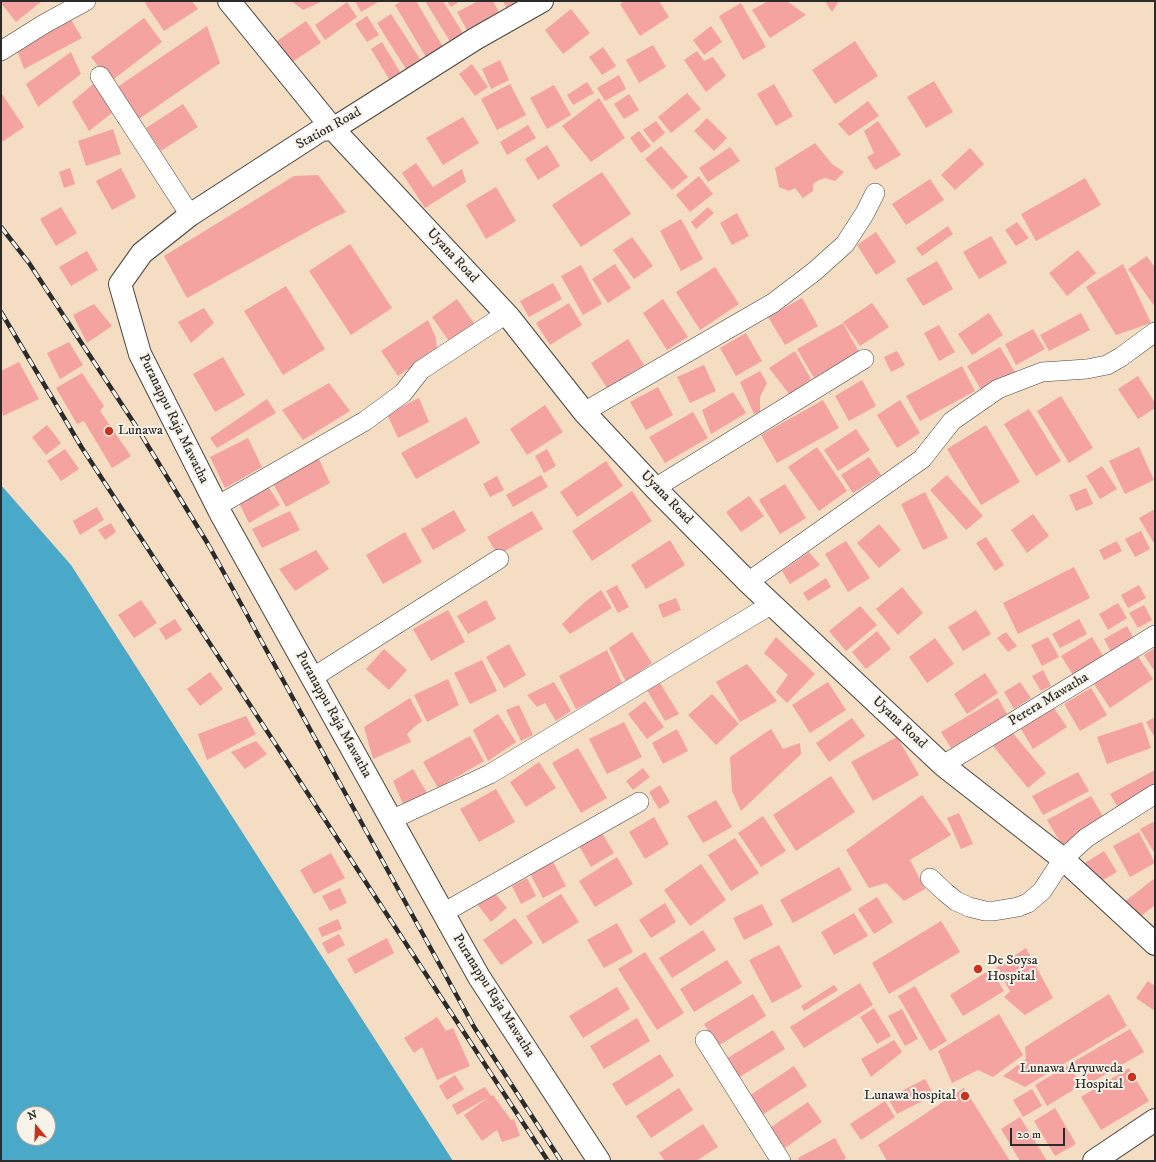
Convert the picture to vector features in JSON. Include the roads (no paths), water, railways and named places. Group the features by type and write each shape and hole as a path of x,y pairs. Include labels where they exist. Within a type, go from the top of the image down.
{"street":[{"path":"1,51 44,24 86,1"},
{"name":"Uyana Road","path":"229,1 333,129 509,317 584,412 655,488 748,582 943,765 1063,859 1155,944"},
{"name":"Station Road","path":"142,253 190,215 321,130 333,129 474,39 542,1"},
{"path":"100,76 190,215"},
{"path":"584,412 773,303 815,271 845,244 865,213 875,193"},
{"name":"Puranappu Raja Mawatha","path":"142,253 120,284 140,354 217,506 479,977 599,1161"},
{"path":"217,506 365,421 404,393 421,370 506,314 509,317"},
{"path":"748,582 922,459 952,422 998,389 1042,372 1087,369 1107,365 1121,357 1155,332"},
{"path":"655,488 864,359"},
{"path":"312,678 499,560"},
{"path":"391,820 490,774 772,604"},
{"name":"Perera Mawatha","path":"943,765 1155,635"},
{"path":"930,878 956,901 969,907 985,911 1007,910 1028,903 1042,891 1063,859 1086,838 1155,794"},
{"path":"443,913 639,802"},
{"path":"705,1040 781,1161"},
{"path":"1094,1161 1155,1120"}],"water":[{"path":"1,485 71,565 453,1161 1,1161"}],"railway":[{"path":"1,227 29,263 134,423 208,544 474,1027 561,1161"},
{"path":"1,312 82,448 548,1161"}],"place":[{"name":"Lunawa","path":"109,431"},
{"name":"De Soysa Hospital","path":"978,969"},
{"name":"Lunawa Aryuweda Hospital","path":"1132,1077"},
{"name":"Lunawa hospital","path":"965,1096"}]}
